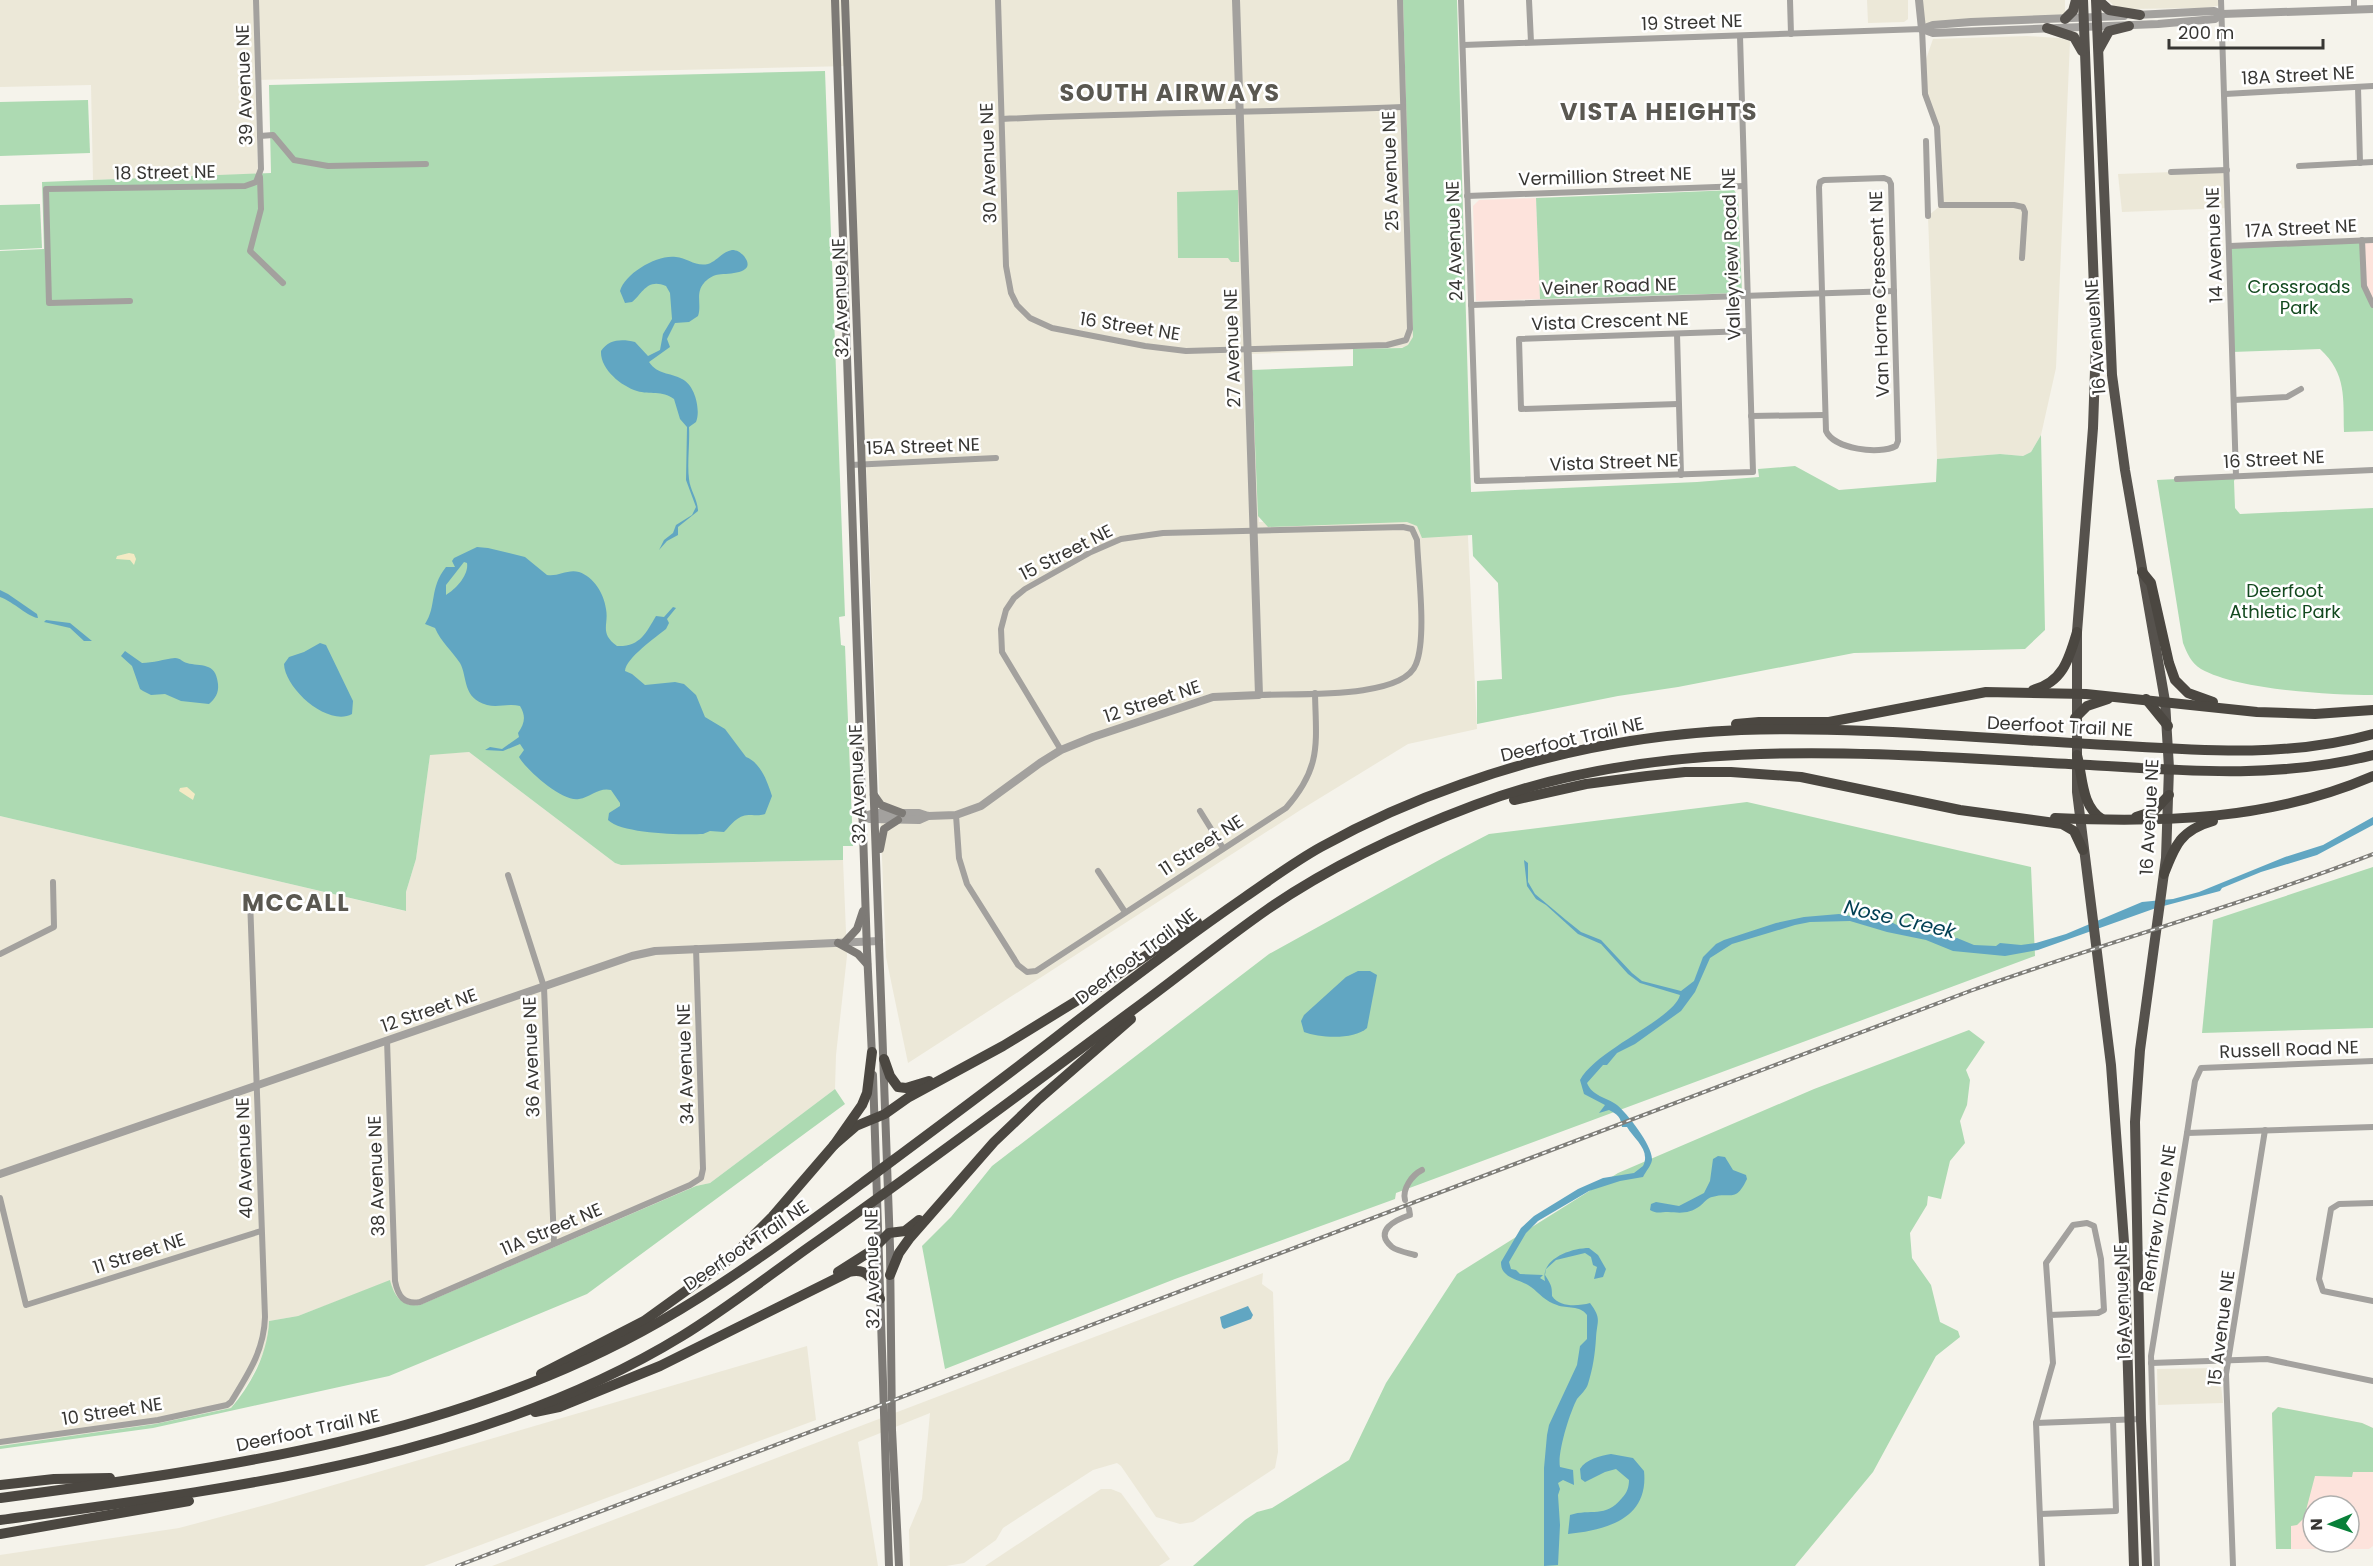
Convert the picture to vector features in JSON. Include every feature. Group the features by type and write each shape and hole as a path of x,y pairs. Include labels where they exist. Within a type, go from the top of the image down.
{"highway":[{"path":"2065,19 2073,11 2076,0"},
{"name":"16 Avenue NE","path":"2083,0 2096,341 2093,428 2077,633 2075,718 2081,792 2079,818 2111,1065 2124,1242 2134,1566"},
{"path":"2097,0 2109,10 2140,15"},
{"name":"16 Avenue NE","path":"2097,0 2097,52 2112,375 2125,470 2168,726 2169,795 2164,874 2140,1050 2135,1122 2141,1419 2147,1566"},
{"path":"2097,52 2109,31 2129,26"},
{"path":"2047,28 2074,37 2079,42 2084,56"},
{"path":"2142,572 2151,583 2169,663 2180,687 2194,696 2207,700 2296,714"},
{"path":"2024,692 2049,684 2063,671 2077,633"},
{"path":"1440,792 1462,778 1585,743 1683,729 1759,722 1829,722 1986,692 2075,694 2146,699 2257,712 2296,714 2338,714 2373,710"},
{"path":"2075,718 2087,706 2114,698"},
{"path":"2146,699 2168,726"},
{"name":"Deerfoot Trail NE","path":"0,1498 137,1479 294,1452 397,1427 512,1391 607,1351 665,1319 741,1270 984,1093 1189,935 1289,866 1382,815 1469,781 1563,754 1621,743 1716,732 1820,730 2228,751 2305,748 2373,734"},
{"name":"Deerfoot Trail NE","path":"0,1520 189,1494 270,1480 453,1435 517,1415 611,1374 690,1331 868,1207 1269,908 1384,841 1480,803 1543,784 1611,768 1714,755 1756,753 1898,756 2226,772 2298,770 2373,756"},
{"path":"1434,822 1586,784 1647,776 1731,772 1801,777 1996,815 2067,826 2076,835 2083,850"},
{"path":"2164,874 2175,846 2186,833 2203,823 2299,801 2373,776"},
{"path":"2081,792 2091,811 2102,819"},
{"path":"2127,820 2154,811 2169,795"},
{"path":"1996,815 2168,821 2232,815"},
{"path":"834,1145 856,1125 885,1114 909,1097 981,1058 1289,866"},
{"path":"890,1275 899,1253 994,1142 1039,1099 1137,1014 1149,998"},
{"path":"512,1391 644,1321 730,1259 772,1217 834,1145 862,1105 867,1093 872,1052"},
{"path":"884,1059 894,1083 898,1087 906,1088 981,1058"},
{"path":"763,1316 877,1246 889,1233 905,1231 936,1208"},
{"path":"517,1415 559,1407 660,1366 849,1272 861,1270 870,1276 880,1299"},
{"path":"0,1485 98,1477 137,1479"},
{"path":"0,1534 191,1501 270,1480"}],"main road":[{"name":"32 Avenue NE","path":"835,0 866,942 878,1219 877,1246 887,1378"},
{"name":"32 Avenue NE","path":"846,3 889,1233 887,1378 889,1566"},
{"path":"874,795 881,805 900,816 888,825 882,834 877,873"},
{"path":"865,902 857,929 842,943 858,954 867,964"},
{"name":"32 Avenue NE","path":"888,1431 899,1566"}],"street":[{"name":"39 Avenue NE","path":"256,0 261,208 250,251 283,283"},
{"name":"30 Avenue NE","path":"998,0 1007,277 1017,305 1030,318"},
{"name":"27 Avenue NE","path":"1236,0 1259,694"},
{"name":"25 Avenue NE","path":"1400,0 1410,329 1406,340"},
{"name":"24 Avenue NE","path":"1461,0 1477,481"},
{"path":"1529,0 1531,42"},
{"path":"1790,0 1791,34"},
{"path":"1919,0 1925,94 1937,127 1941,205 1949,207 2014,205 2023,207 2025,212 2022,258"},
{"name":"14 Avenue NE","path":"2221,0 2236,476"},
{"path":"2354,0 2354,10"},
{"name":"19 Street NE","path":"1922,29 1933,33 2047,28 2140,15 2214,11 2222,14 2373,9"},
{"name":"19 Street NE","path":"2096,22 2129,26 2215,19 2222,14"},
{"name":"19 Street NE","path":"1463,45 1922,29 1933,25 1971,22 2065,19 2083,23"},
{"name":"Valleyview Road NE","path":"1740,36 1753,472"},
{"name":"18A Street NE","path":"2224,94 2373,86"},
{"path":"2358,87 2360,162"},
{"path":"1002,119 1403,107"},
{"path":"260,136 273,135 294,160 328,166 426,164"},
{"path":"1926,141 1928,216"},
{"path":"2299,166 2373,162"},
{"path":"2171,172 2227,170"},
{"name":"18 Street NE","path":"130,301 49,303 46,189 245,186 256,182 261,173"},
{"name":"Van Horne Crescent NE","path":"1884,178 1890,182 1898,444 1891,449 1862,449 1846,446 1827,434 1822,293 1820,182 1884,178"},
{"name":"Vermillion Street NE","path":"1467,196 1744,186"},
{"path":"2362,240 2364,286 2373,305"},
{"name":"17A Street NE","path":"2230,246 2373,240"},
{"name":"Veiner Road NE","path":"1471,305 1894,291"},
{"name":"16 Street NE","path":"1030,318 1052,328 1145,346 1193,351 1387,345 1406,340"},
{"name":"Vista Crescent NE","path":"1678,404 1521,409 1519,339 1748,331"},
{"path":"1677,333 1681,475"},
{"path":"2234,400 2287,397 2301,389"},
{"path":"1751,416 1825,414"},
{"name":"15A Street NE","path":"851,465 996,458"},
{"name":"16 Street NE","path":"2177,479 2373,470"},
{"name":"Vista Street NE","path":"1477,481 1753,472"},
{"name":"15 Street NE","path":"1061,750 1002,651 1001,629 1006,610 1014,598 1037,581 1121,539 1163,533 1403,527 1412,529 1417,540 1421,632 1416,667 1405,679"},
{"name":"12 Street NE","path":"862,817 900,816 919,820 928,816 956,815 981,806 1061,750 1092,737 1213,697 1362,691 1381,688 1405,679"},
{"name":"11 Street NE","path":"956,815 959,858 967,884 1018,965 1027,972 1036,971 1286,808 1312,770 1316,751 1315,693"},
{"path":"1200,811 1223,848"},
{"path":"1098,871 1125,912"},
{"name":"36 Avenue NE","path":"508,875 544,987 554,1243"},
{"path":"0,954 54,927 53,882"},
{"name":"40 Avenue NE","path":"227,1406 260,1352 264,1337 250,899"},
{"name":"12 Street NE","path":"0,1174 632,956 655,951 696,948 879,941"},
{"name":"34 Avenue NE","path":"696,948 703,1169 701,1178"},
{"name":"38 Avenue NE","path":"387,1040 395,1281 398,1292 411,1304"},
{"name":"Russell Road NE","path":"2187,1133 2195,1081 2201,1068 2373,1061"},
{"name":"Renfrew Drive NE","path":"2157,1566 2151,1363 2187,1133 2373,1127"},
{"name":"15 Avenue NE","path":"2233,1566 2226,1374 2265,1130"},
{"path":"1405,1200 1404,1195 1414,1173 1422,1170"},
{"name":"11A Street NE","path":"411,1304 693,1184 701,1178"},
{"name":"11 Street NE","path":"0,1198 26,1305 261,1231"},
{"path":"2373,1203 2339,1204 2331,1209 2319,1279 2323,1291 2373,1301"},
{"path":"1409,1209 1410,1215 1392,1222 1385,1230 1385,1237 1393,1248 1415,1255"},
{"path":"2042,1566 2036,1423 2053,1363 2046,1263 2073,1225 2087,1223 2094,1226 2101,1259 2104,1310 2098,1313 2050,1315"},
{"path":"2151,1363 2267,1359 2373,1380"},
{"name":"10 Street NE","path":"0,1442 158,1420 227,1406"},
{"path":"2036,1423 2141,1419"},
{"path":"2040,1515 2116,1511 2113,1420"}],"shaded area":[{"path":"0,0 1404,0 1414,347 1252,354 1259,522 1467,516 1477,729 1408,744 1302,809 908,1063 886,957 850,66 255,80 258,174 93,180 91,85 0,87"},
{"path":"1867,0 1908,0 1908,19 1904,22 1868,23"},
{"path":"1919,0 2065,0 2065,19 1922,29"},
{"path":"2108,0 2221,0 2221,5 2207,8 2123,9 2116,8"},
{"path":"2027,36 2070,41 2056,368 2041,435 2031,452 2023,456 2000,454 1937,459 1928,216 1941,205 1938,140 1925,94 1925,62 1933,39"},
{"path":"2227,170 2228,208 2122,212 2118,174"},
{"path":"1536,198 1540,299 1476,301 1473,206 1479,200"},
{"path":"2362,240 2373,240 2373,305 2368,297"},
{"path":"469,752 615,863 621,865 843,860 847,956 836,1055 835,1089 710,1183 696,1186 420,1305 409,1305 400,1301 390,1281 298,1316 269,1321 267,1345 251,1378 231,1408 155,1424 0,1446 0,816 405,911 406,892 416,859 430,754"},
{"path":"1263,1273 1262,1284 1273,1292 1278,1452 1275,1468 1193,1522 1180,1524 1156,1517 1117,1463 1093,1470 1003,1528 996,1540 964,1563 946,1566 910,1566 909,1530 922,1499 930,1413 858,1442 878,1566 492,1566"},
{"path":"807,1346 816,1420 424,1566 0,1566 0,1555 179,1528 269,1504"},
{"path":"2219,1368 2223,1403 2158,1405 2157,1369"},
{"path":"2278,1407 2362,1423 2373,1428 2373,1546 2369,1549 2361,1549 2361,1494 2301,1494 2301,1549 2276,1549 2272,1413"},
{"path":"1101,1489 1111,1489 1121,1493 1170,1559 1159,1566 985,1566"}],"green space":[{"path":"1403,0 1457,0 1471,492 1697,482 1759,477 1758,469 1795,466 1839,490 1936,482 1937,459 2000,454 2023,456 2031,452 2041,435 2045,630 2025,649 1854,653 1477,724 1477,681 1502,679 1498,583 1473,556 1472,535 1422,538 1417,526 1407,522 1268,527 1258,516 1252,370 1353,366 1353,349 1402,348 1408,345 1413,337"},
{"path":"825,71 845,616 839,617 841,645 845,646 853,846 843,846 843,860 621,865 615,863 469,752 430,755 416,859 406,892 406,911 0,816 0,251 44,249 42,182 271,173 269,85"},
{"path":"88,100 90,153 0,156 0,102"},
{"path":"1238,190 1239,262 1231,262 1228,258 1178,258 1177,192"},
{"path":"1734,190 1738,196 1742,293 1540,299 1536,198"},
{"path":"40,204 42,248 0,250 0,205"},
{"name":"Crossroads Park","path":"2362,240 2364,286 2373,305 2373,431 2344,432 2342,387 2335,368 2320,349 2232,352 2230,246"},
{"name":"Deerfoot Athletic Park","path":"2236,476 2234,481 2235,508 2240,514 2373,508 2373,695 2285,690 2237,682 2201,669 2190,658 2183,643 2157,480"},
{"path":"1747,802 2031,867 2035,956 1396,1193 1395,1199 1175,1279 945,1369 922,1246 951,1217 992,1166 1269,954 1489,834"},
{"path":"2373,867 2373,1028 2202,1033 2213,920"},
{"path":"1969,1030 1985,1042 1966,1070 1970,1080 1967,1105 1960,1121 1965,1143 1950,1161 1941,1199 1928,1196 1927,1205 1910,1233 1912,1258 1931,1285 1940,1322 1958,1331 1960,1337 1936,1356 1873,1472 1795,1566 1193,1566 1245,1520 1257,1512 1272,1508 1349,1460 1386,1383 1457,1274 1618,1173 1814,1089"},
{"path":"835,1089 845,1104 587,1294 389,1376 153,1428 0,1449 0,1446 155,1424 231,1408 246,1389 258,1367 266,1344 269,1321 298,1316 390,1280 400,1299 408,1304 420,1305 696,1186 710,1183"},
{"path":"2278,1407 2362,1423 2373,1428 2373,1472 2353,1472 2352,1477 2315,1476 2310,1494 2301,1494 2301,1521 2291,1526 2291,1549 2276,1549 2272,1413"}],"sand":[{"path":"134,554 136,559 134,565 130,560 116,559 117,556"},
{"path":"187,787 195,794 193,800 179,791 180,788"}],"water":[{"path":"732,250 744,256 747,267 738,272 714,276 706,281 699,295 698,316 689,322 675,323 667,339 670,347 649,362 660,371 687,382 696,398 698,411 696,422 689,427 688,467 698,511 678,527 678,535 667,541 659,550 664,540 673,533 676,525 692,515 696,507 686,480 687,427 680,419 674,399 665,395 637,391 624,385 608,370 601,351 608,344 621,340 635,342 648,356 660,350 663,334 672,319 670,293 666,286 654,284 646,288 632,302 625,303 620,291 623,284 635,272 652,262 669,257 708,264"},
{"path":"477,547 488,548 525,557 547,575 575,571 584,574 601,592 607,615 606,633 617,646 625,646 637,641 656,616 664,617 673,607 676,608 667,619 669,623 666,629 630,660 625,671 645,685 675,682 684,684 696,695 705,717 725,729 746,757 763,773 772,796 765,814 742,816 724,832 668,834 639,831 615,825 608,820 609,813 620,806 611,790 607,789 583,798 572,799 555,791 529,770 519,757 524,750 520,744 503,751 485,750 490,747 502,749 519,737 518,733 524,716 520,706 491,706 473,698 460,663 435,628 425,624 431,610 437,582 446,567 455,567 452,561","holes":["464,562 467,563 466,572 461,581 446,595 446,585"]},
{"path":"0,590 37,614 38,618 0,597"},
{"path":"46,620 70,623 92,641 84,641 70,628 44,622"},
{"path":"320,643 326,645 353,701 352,714 342,717 320,710 300,694 286,674 284,664 289,657"},
{"path":"125,651 142,663 175,658 187,663 207,666 217,677 216,696 209,704 181,701 165,694 151,695 140,689 132,666 121,656"},
{"path":"2373,817 2373,825 2317,855 2261,872 2222,888 2220,891 2156,908 2038,950 2005,956 1953,951 1926,940 1850,921 1810,922 1732,944 1710,958 1695,992 1681,1011 1635,1044 1617,1053 1587,1083 1592,1091 1617,1105 1627,1115 1644,1139 1652,1160 1643,1177 1620,1181 1589,1191 1538,1221 1526,1233 1509,1262 1511,1269 1520,1274 1543,1275 1540,1278 1545,1281 1545,1275 1551,1285 1552,1296 1560,1303 1581,1305 1590,1303 1598,1320 1590,1378 1574,1405 1560,1452 1560,1467 1573,1470 1574,1485 1563,1480 1558,1483 1560,1525 1558,1565 1544,1566 1544,1468 1547,1435 1549,1425 1577,1365 1580,1346 1587,1339 1587,1315 1581,1310 1549,1302 1528,1285 1508,1276 1501,1262 1521,1228 1534,1216 1578,1189 1603,1178 1634,1173 1643,1166 1645,1155 1641,1145 1627,1127 1622,1127 1620,1118 1616,1114 1609,1110 1599,1113 1605,1105 1584,1094 1580,1080 1602,1057 1664,1014 1675,1004 1680,995 1640,983 1628,974 1601,944 1578,934 1536,899 1527,886 1524,860 1528,863 1528,882 1535,894 1566,920 1581,932 1601,940 1642,981 1681,991 1694,981 1703,957 1716,944 1776,923 1804,917 1839,914 1874,920 1880,918 1885,923 1891,922 1905,929 1951,939 1957,938 1974,945 2036,943 2066,934 2142,902 2173,899 2199,892 2285,857 2323,845"},
{"path":"1358,971 1370,971 1377,975 1367,1028 1354,1035 1337,1037 1304,1032 1301,1021 1304,1015 1346,977"},
{"path":"1718,1156 1725,1157 1733,1170 1746,1175 1747,1179 1739,1192 1707,1199 1696,1209 1688,1212 1650,1210 1651,1204 1656,1202 1679,1206 1704,1193 1710,1181 1713,1159"},
{"path":"1589,1248 1598,1255 1606,1269 1603,1277 1594,1279 1597,1267 1593,1265 1591,1257 1585,1253 1556,1260 1546,1269 1558,1256 1574,1250"},
{"path":"1248,1306 1253,1315 1251,1319 1224,1329 1222,1327 1220,1317"},
{"path":"1611,1454 1633,1458 1644,1471 1644,1487 1640,1501 1622,1519 1610,1525 1568,1534 1570,1515 1610,1509 1624,1496 1629,1480 1616,1469 1585,1482 1581,1479 1580,1469 1586,1463"}],"railway":[{"path":"457,1566 1970,991 2273,890 2373,854"}],"district":[{"name":"SOUTH AIRWAYS","path":"1170,92"},
{"name":"VISTA HEIGHTS","path":"1659,111"},
{"name":"MCCALL","path":"296,902"}],"water label":[{"name":"Nose Creek","path":"1900,919"}]}
